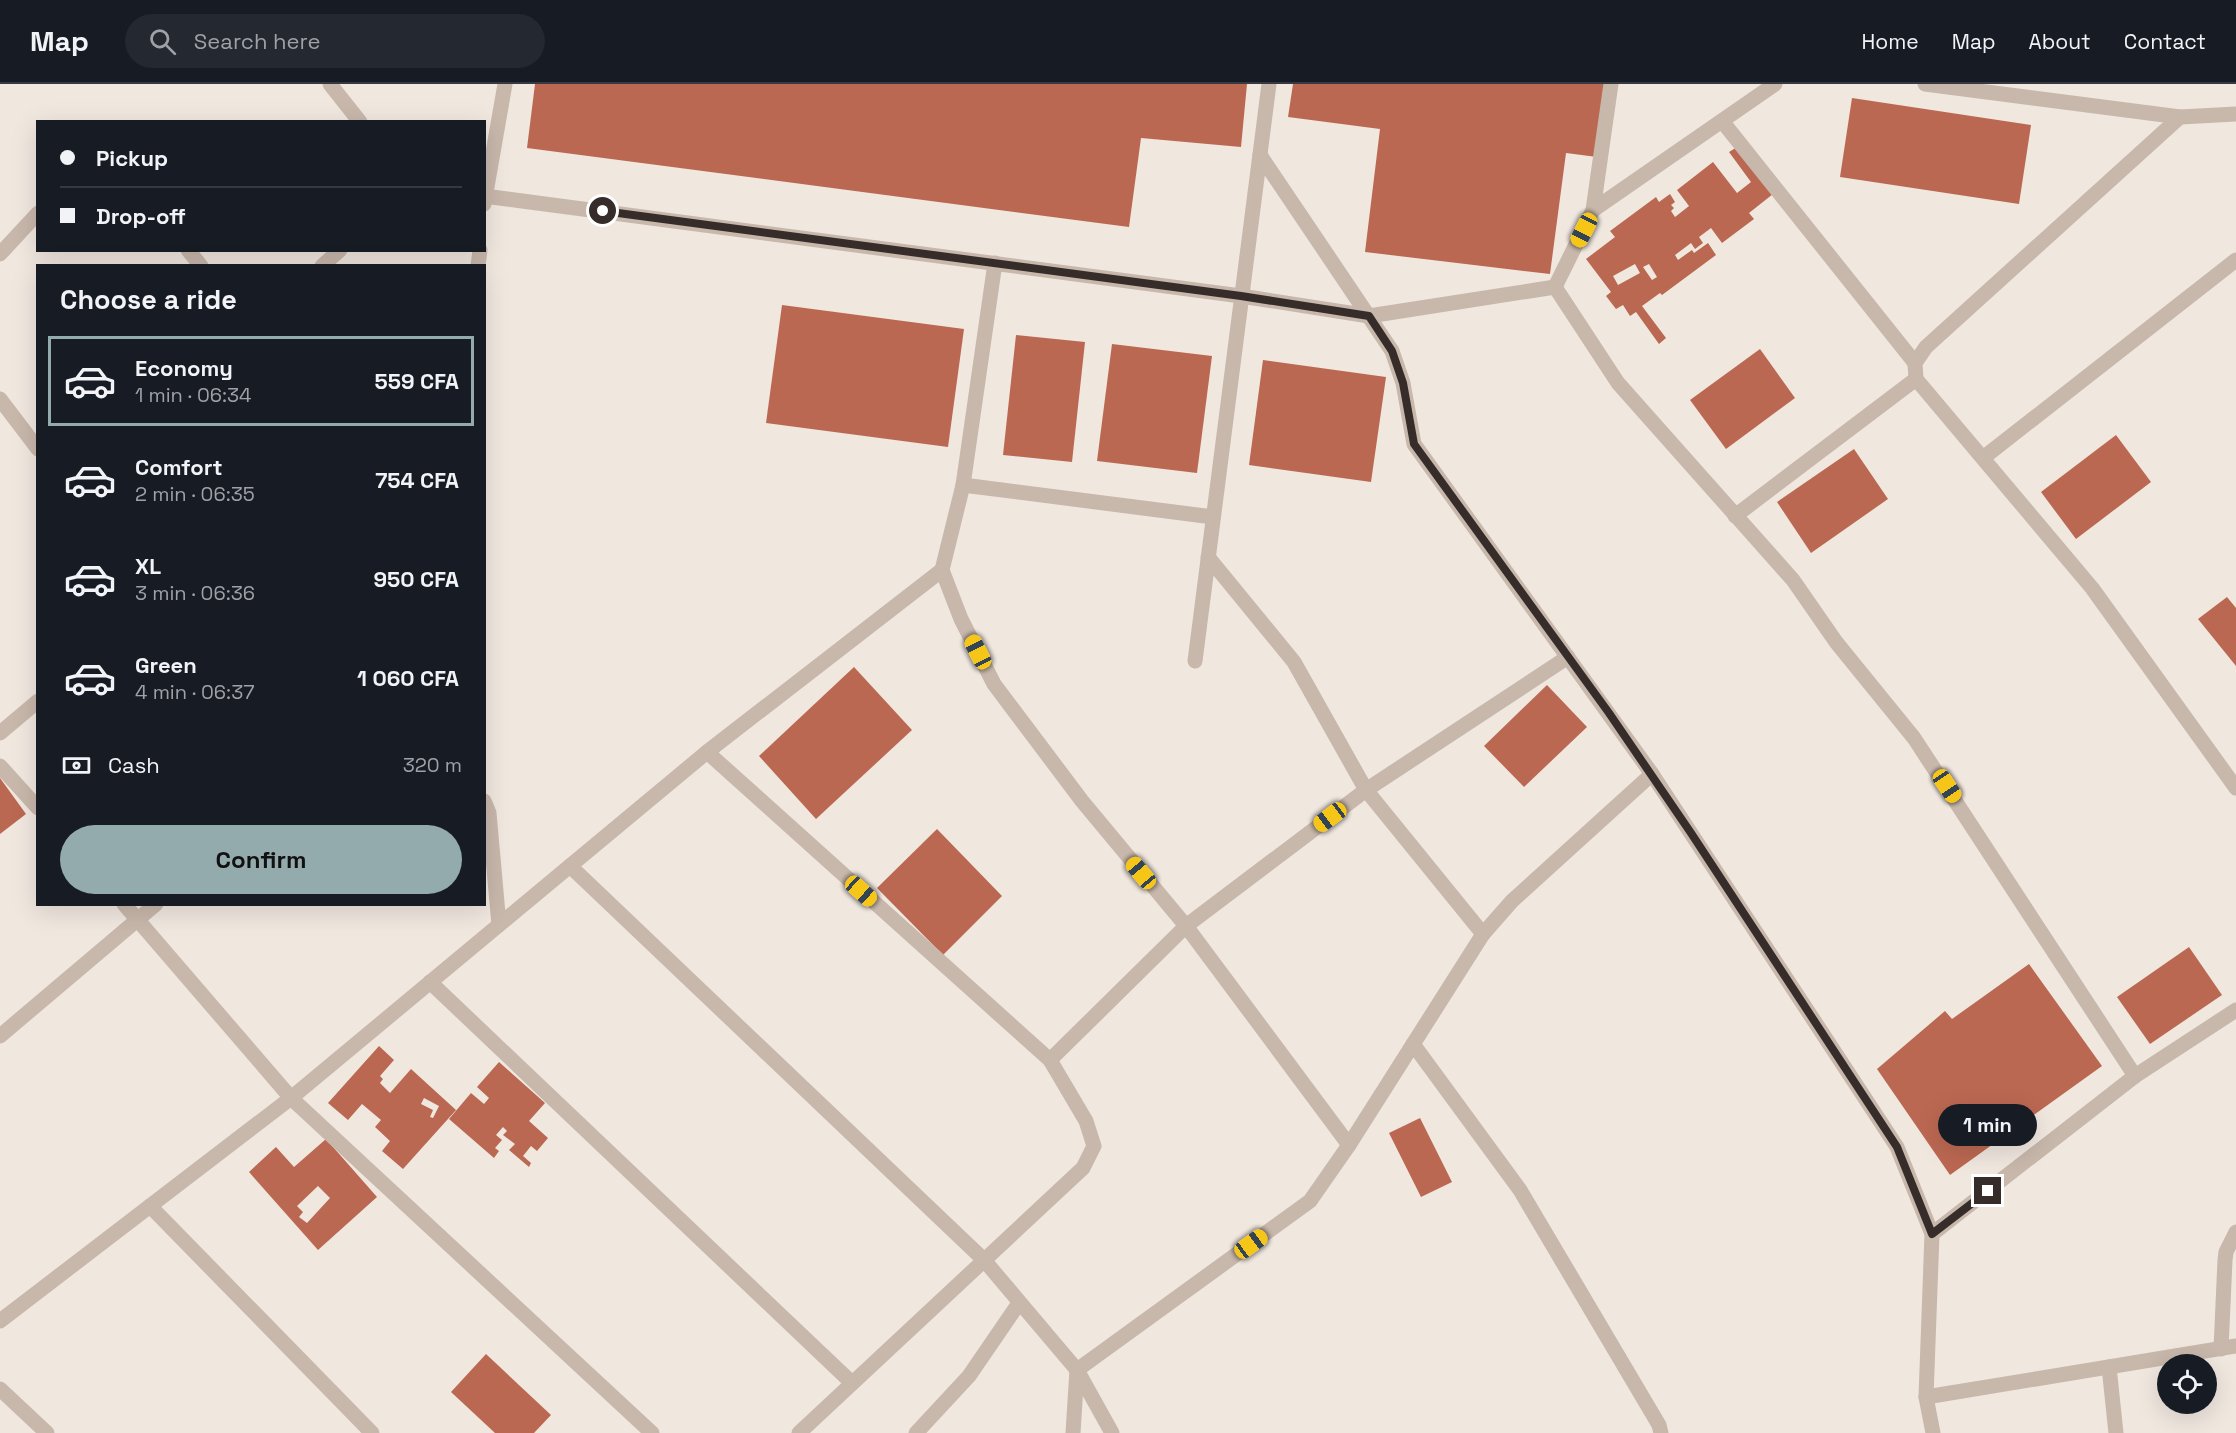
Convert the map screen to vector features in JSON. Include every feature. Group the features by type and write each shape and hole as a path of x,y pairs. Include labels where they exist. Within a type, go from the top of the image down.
{"street":[{"path":"330,84 358,120"},
{"path":"486,192 505,84"},
{"path":"1195,662 1269,84"},
{"path":"1555,287 1593,210 1611,84"},
{"path":"1593,210 1775,84"},
{"path":"1925,84 2180,117 2236,114"},
{"path":"1735,516 1915,371 1926,347 2180,117"},
{"path":"1722,121 1983,458 2091,588 2236,788"},
{"path":"1260,155 1392,351 1403,383 1414,444 1652,774 1897,1147 1932,1234 1926,1397 1933,1433"},
{"path":"486,198 995,263 1241,296 1369,316 1555,287"},
{"path":"0,254 36,215"},
{"path":"190,252 199,264"},
{"path":"324,264 338,252"},
{"path":"1983,458 2236,260"},
{"path":"995,263 963,485 942,570 962,619 994,684 1082,801 1186,926 1349,1145"},
{"path":"1555,287 1618,383 1793,580 1836,642 1914,738 2135,1076"},
{"path":"0,399 36,446"},
{"path":"963,485 1213,517"},
{"path":"1208,557 1294,662 1366,790 1483,934"},
{"path":"0,1321 291,1098 707,752 942,570"},
{"path":"1050,1060 1186,926 1366,790 1568,657"},
{"path":"0,733 36,703"},
{"path":"707,752 1050,1060 1086,1121 1094,1146 1083,1168 799,1433"},
{"path":"0,766 36,806"},
{"path":"1077,1370 1310,1202 1349,1145 1483,934 1512,901 1652,774"},
{"path":"486,806 489,813 499,925"},
{"path":"570,866 984,1260 1077,1370 1112,1433"},
{"path":"126,906 291,1098 652,1433"},
{"path":"0,1036 154,906"},
{"path":"430,982 852,1383"},
{"path":"1932,1234 2135,1076 2236,1010"},
{"path":"1413,1044 1520,1190 1659,1425 1661,1433"},
{"path":"150,1206 372,1433"},
{"path":"1926,1397 2229,1347 2225,1260 2226,1252 2236,1232"},
{"path":"916,1433 969,1376 1019,1303"},
{"path":"2109,1367 2116,1433"},
{"path":"1073,1433 1077,1370"},
{"path":"0,1389 47,1433"}],"building":[{"path":"535,84 1247,84 1241,147 1141,138 1129,227 527,148"},
{"path":"1293,84 1607,84 1597,157 1566,153 1550,274 1365,252 1380,129 1288,117"},
{"path":"1852,98 2031,125 2019,204 1840,177"},
{"path":"1737,147 1773,194 1749,213 1754,219 1722,243 1711,228 1699,237 1703,243 1695,249 1691,243 1675,255 1678,260 1708,243 1716,255 1662,295 1660,293 1642,306 1666,338 1659,344 1636,312 1630,316 1623,305 1616,309 1606,296 1611,292 1586,259 1615,237 1610,231 1656,197 1659,202 1670,194 1675,202 1671,205 1674,208 1671,211 1675,217 1689,206 1677,190 1713,162 1737,193 1751,182 1729,152","holes":["1635,264 1640,273 1618,285 1613,276","1649,264 1657,277 1652,280 1643,267"]},
{"path":"782,305 964,329 948,447 766,423"},
{"path":"1016,335 1085,342 1072,462 1003,455"},
{"path":"1112,344 1212,356 1197,473 1097,461"},
{"path":"1760,349 1795,398 1726,449 1690,400"},
{"path":"1263,360 1386,377 1371,482 1249,465"},
{"path":"2116,435 2151,482 2076,539 2041,492"},
{"path":"1854,449 1888,499 1811,553 1777,502"},
{"path":"2227,597 2236,608 2236,666 2198,619"},
{"path":"854,667 912,730 816,819 759,756"},
{"path":"1547,685 1587,727 1524,787 1484,746"},
{"path":"0,778 26,814 0,834"},
{"path":"937,829 1002,896 943,955 877,888"},
{"path":"2189,947 2222,995 2150,1044 2117,997"},
{"path":"2029,964 2102,1066 1950,1175 1877,1069 1945,1011 1952,1019"},
{"path":"379,1046 394,1060 380,1076 383,1079 380,1083 390,1093 411,1069 456,1110 403,1169 382,1151 390,1141 375,1127 381,1120 362,1104 348,1120 328,1103","holes":["424,1098 439,1106 433,1118 430,1117 433,1110 421,1104"]},
{"path":"499,1062 545,1103 529,1121 548,1138 537,1151 531,1146 523,1156 531,1163 529,1167 509,1150 515,1144 503,1135 507,1131 503,1127 496,1135 502,1140 495,1148 499,1151 494,1158 449,1119 471,1093 484,1104 489,1098 477,1087"},
{"path":"1420,1118 1452,1182 1421,1197 1389,1133"},
{"path":"326,1139 377,1197 318,1250 249,1172 276,1147 294,1167","holes":["318,1186 330,1198 307,1223 299,1217 303,1212 297,1206"]},
{"path":"486,1354 551,1415 534,1433 495,1433 451,1392"}],"route":[{"path":"603,211 1241,296 1369,316 1392,351 1403,383 1414,444 1652,774 1897,1147 1932,1234 1988,1191"}]}
